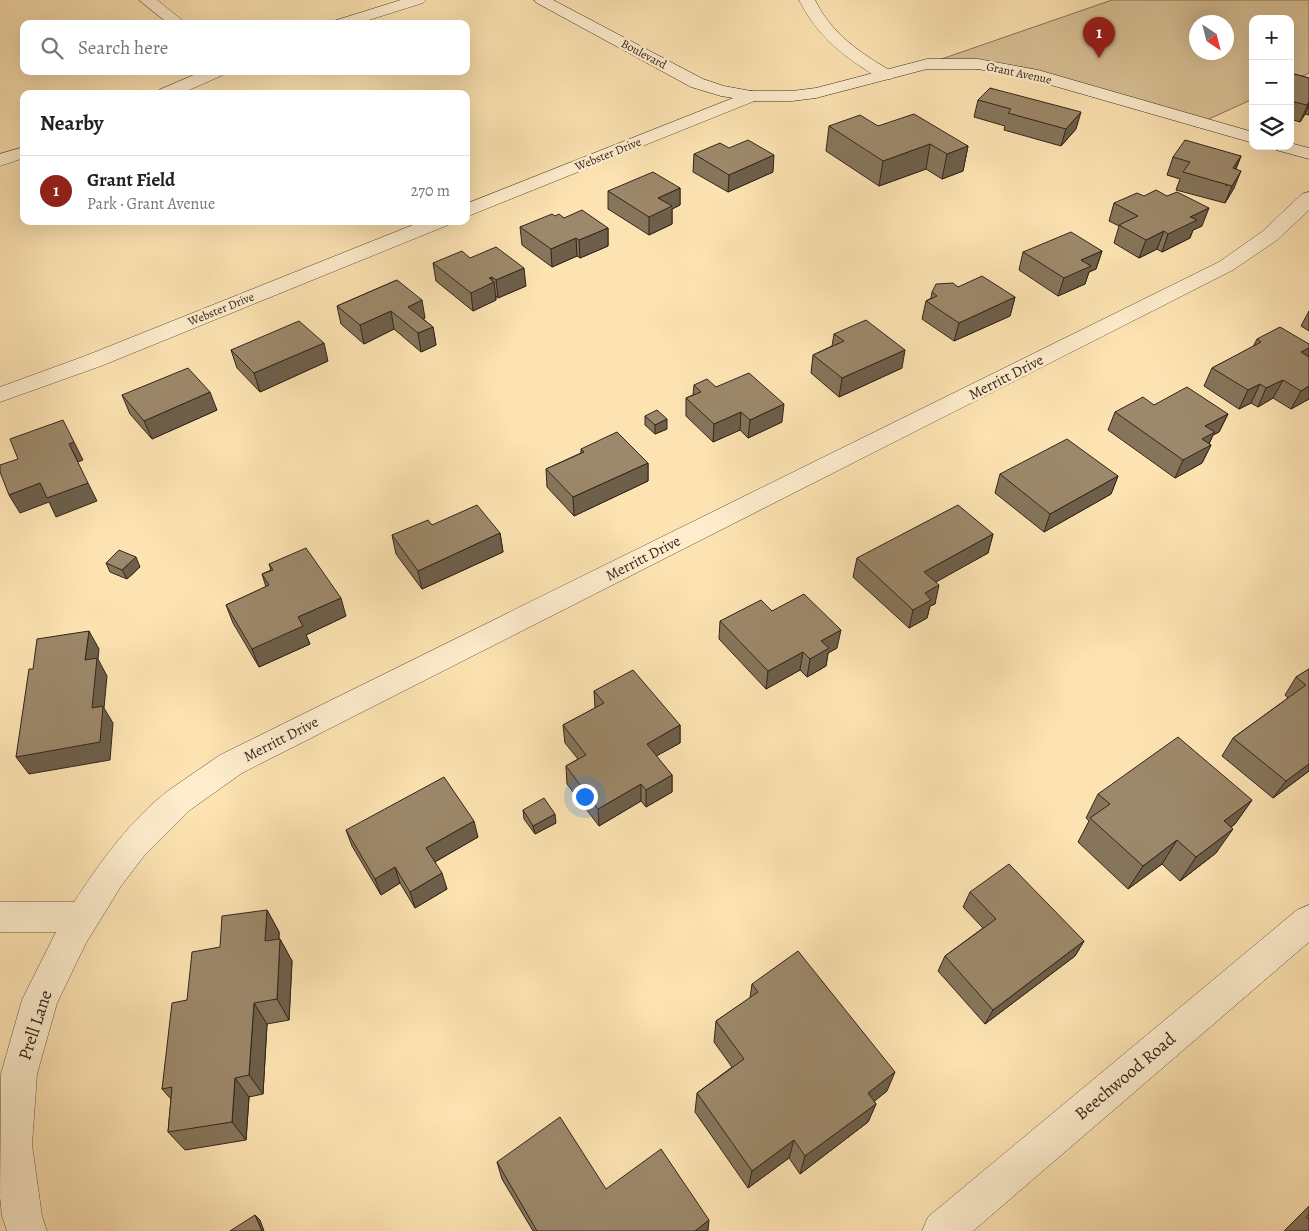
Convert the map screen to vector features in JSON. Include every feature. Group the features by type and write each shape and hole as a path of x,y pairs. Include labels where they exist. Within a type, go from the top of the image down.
{"street":[{"path":"148,0 174,20"},
{"path":"351,20 418,0"},
{"name":"Boulevard","path":"542,0 697,82 721,91 750,96"},
{"path":"807,0 815,18 827,34 848,52 885,75"},
{"name":"Grant Avenue","path":"750,96 816,94 927,64 978,64 1006,68 1249,137"},
{"path":"175,90 208,75"},
{"name":"Webster Drive","path":"470,209 750,96"},
{"path":"1294,150 1309,154"},
{"path":"0,160 20,153"},
{"name":"Merritt Drive","path":"85,917 110,876 133,846 179,801 231,764 1226,266 1260,245 1292,218 1309,198"},
{"name":"Webster Drive","path":"0,395 93,361 431,225"},
{"path":"0,917 85,917"},
{"name":"Prell Lane","path":"28,1231 22,1216 13,1145 19,1074 40,1000 74,932 85,917"},
{"name":"Beechwood Road","path":"942,1231 1309,921"}],"shaded area":[{"path":"1112,0 1309,0 1309,73 1294,80 1294,15 1249,15 1249,101 1200,123 1032,74 927,64"}],"building":[{"path":"1294,74 1309,78 1309,102 1307,105 1294,102"},
{"path":"990,88 1081,112 1066,129 1008,113 1011,109 978,100"},
{"path":"914,114 968,146 947,154 930,144 883,161 829,126 860,115 878,126"},
{"path":"748,140 774,155 729,175 694,154 720,143 729,148"},
{"path":"1185,140 1241,156 1233,168 1241,171 1232,186 1183,172 1190,162 1173,157"},
{"path":"653,172 680,188 658,198 672,206 649,217 608,191"},
{"path":"1156,190 1167,196 1177,192 1209,208 1190,217 1197,220 1168,234 1164,231 1146,240 1119,225 1138,216 1114,203 1137,193 1144,196"},
{"path":"582,210 608,228 579,240 576,238 551,249 520,227 552,214 555,216 559,214 564,218"},
{"path":"1071,232 1102,251 1081,260 1091,266 1064,278 1023,252"},
{"path":"496,247 524,268 496,280 492,277 489,278 494,282 471,293 433,263 462,251 470,258"},
{"path":"982,276 1015,297 959,323 926,301 937,296 932,292 936,284 953,283 958,287"},
{"path":"397,280 422,300 408,307 433,327 418,333 391,311 360,325 337,306"},
{"path":"866,320 905,350 842,378 813,355 844,341 834,334"},
{"path":"299,321 324,343 254,373 231,350"},
{"path":"1280,327 1309,344 1309,348 1301,352 1309,357 1309,386 1301,391 1283,380 1266,388 1260,384 1248,390 1212,368 1261,342 1257,339"},
{"path":"188,368 210,392 144,421 122,395"},
{"path":"749,373 784,404 750,420 741,412 714,424 686,398 701,392 694,385 707,379 716,387"},
{"path":"1187,387 1228,414 1205,426 1215,432 1202,439 1211,445 1183,460 1115,412 1143,397 1154,405"},
{"path":"657,410 667,419 655,425 645,416"},
{"path":"63,420 74,442 69,444 88,483 47,498 40,483 9,495 0,472 0,465 18,459 10,439"},
{"path":"617,432 648,463 573,497 546,469 584,452 581,449"},
{"path":"1067,439 1118,476 1050,514 1000,474"},
{"path":"477,505 500,533 418,571 392,535 428,520 432,525"},
{"path":"958,505 993,534 924,572 939,585 925,593 931,600 913,610 857,558"},
{"path":"306,548 341,598 298,617 303,626 252,649 226,605 269,585 262,574 273,570 269,564"},
{"path":"119,550 136,557 122,570 106,563"},
{"path":"804,594 841,630 821,641 829,648 810,659 803,652 768,671 720,621 761,600 772,611"},
{"path":"89,631 85,660 97,658 92,708 103,706 100,742 16,757 29,669 33,669 37,639"},
{"path":"1309,669 1309,764 1286,781 1233,738 1306,685 1296,677"},
{"path":"633,670 680,725 647,744 672,775 646,790 641,784 598,809 566,766 586,755 563,725 604,703 594,691"},
{"path":"1178,737 1252,800 1224,821 1233,829 1196,857 1177,840 1143,866 1090,818 1110,804 1098,794"},
{"path":"444,777 474,821 426,848 442,873 410,892 395,867 375,879 346,830"},
{"path":"544,798 555,814 533,826 523,810"},
{"path":"1009,864 1084,941 993,1010 945,956 996,919 970,892"},
{"path":"267,910 265,941 280,939 277,999 254,1003 249,1075 235,1078 232,1122 168,1132 172,1087 162,1089 172,1003 187,1000 192,952 220,947 222,916"},
{"path":"798,951 895,1072 868,1093 876,1104 805,1156 794,1140 752,1171 697,1093 744,1059 716,1021 758,992 752,984"},
{"path":"560,1117 606,1189 661,1149 709,1220 695,1231 537,1231 497,1162"},
{"path":"255,1215 262,1231 230,1231"}],"place":[{"name":"Grant Field","path":"1099,58"}]}
